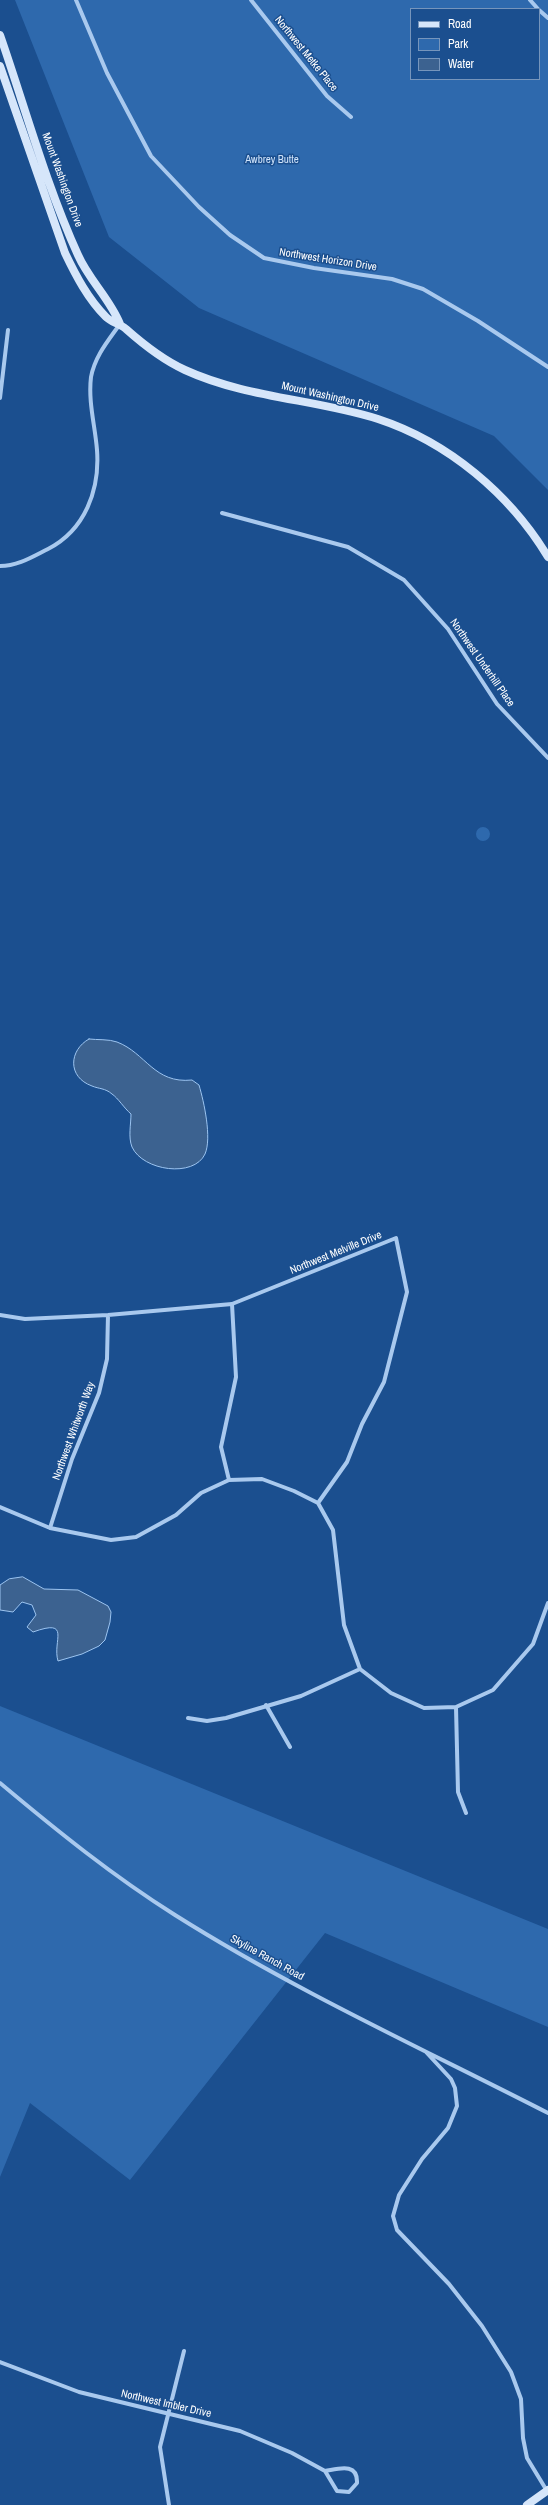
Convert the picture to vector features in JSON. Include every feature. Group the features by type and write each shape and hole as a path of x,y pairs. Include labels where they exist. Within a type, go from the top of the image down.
{"main road":[{"name":"Mount Washington Drive","path":"0,35 61,214 78,255 91,279 115,311 120,324"},
{"name":"Mount Washington Drive","path":"0,66 66,253 77,278 107,318 120,324 147,347 169,361 205,378 245,390 378,419 435,445 481,477 531,531 548,557"},
{"path":"527,2505 548,2491"}],"street":[{"name":"Northwest Horizon Drive","path":"76,0 106,73 151,156 199,207 230,235 264,258 314,268 392,279 423,289 478,320 548,367"},
{"name":"Northwest Metke Place","path":"251,0 327,96 351,117"},
{"path":"530,0 538,8"},
{"path":"540,10 548,18"},
{"path":"0,566 13,566 57,544 80,523 84,516 90,502 98,474 97,449 91,411 91,377 100,352 120,324"},
{"path":"0,398 8,330"},
{"name":"Northwest Underhill Place","path":"222,513 348,547 404,580 448,629 497,704 548,758"},
{"name":"Northwest Melville Drive","path":"0,1315 25,1319 108,1315 232,1304 396,1238 408,1292 384,1382 362,1424 347,1462 318,1503"},
{"path":"229,1480 221,1447 236,1377 232,1304"},
{"name":"Northwest Whitworth Way","path":"50,1528 72,1459 99,1393 107,1359 108,1315"},
{"path":"0,1507 50,1528 111,1540 136,1537 176,1515 201,1493 229,1480 262,1480 318,1503 333,1530 344,1625 360,1669 391,1693 424,1708 456,1707 493,1690 533,1644 548,1603"},
{"path":"188,1718 207,1721 301,1696 360,1669"},
{"path":"266,1705 290,1747"},
{"path":"456,1707 458,1792 466,1813"},
{"name":"Skyline Ranch Road","path":"0,1783 73,1843 174,1915 252,1961 548,2113"},
{"path":"424,2050 451,2079 455,2088 457,2106 448,2128 422,2159 399,2195 393,2216 397,2230 449,2284 482,2326 511,2372 521,2399 523,2438 527,2458 548,2491"},
{"path":"169,2505 160,2453 166,2414 184,2351"},
{"name":"Northwest Imbler Drive","path":"0,2362 79,2392 240,2431 292,2453 325,2471"},
{"path":"342,2467 351,2469 356,2475 356,2483 350,2492 337,2491 325,2471 342,2467"}],"green space":[{"name":"Awbrey Butte","path":"15,0 548,0 548,490 494,436 199,308 109,237"},
{"path":"480,827 486,827 490,831 490,837 486,841 480,841 476,837 476,831"},
{"path":"0,1706 548,1929 548,2027 325,1933 130,2180 30,2103 0,2177"}],"water":[{"path":"89,1039 117,1042 136,1053 159,1073 179,1080 192,1080 199,1085 205,1110 208,1139 205,1154 199,1162 180,1169 168,1168 146,1162 138,1155 131,1143 131,1114 112,1094 84,1082 75,1070 75,1056 82,1044"},
{"path":"23,1577 44,1589 78,1590 108,1606 111,1612 105,1640 99,1646 82,1654 58,1661 58,1634 56,1630 53,1628 45,1628 33,1632 27,1627 36,1615 32,1605 22,1602 13,1612 0,1610 0,1585 9,1579"}]}
